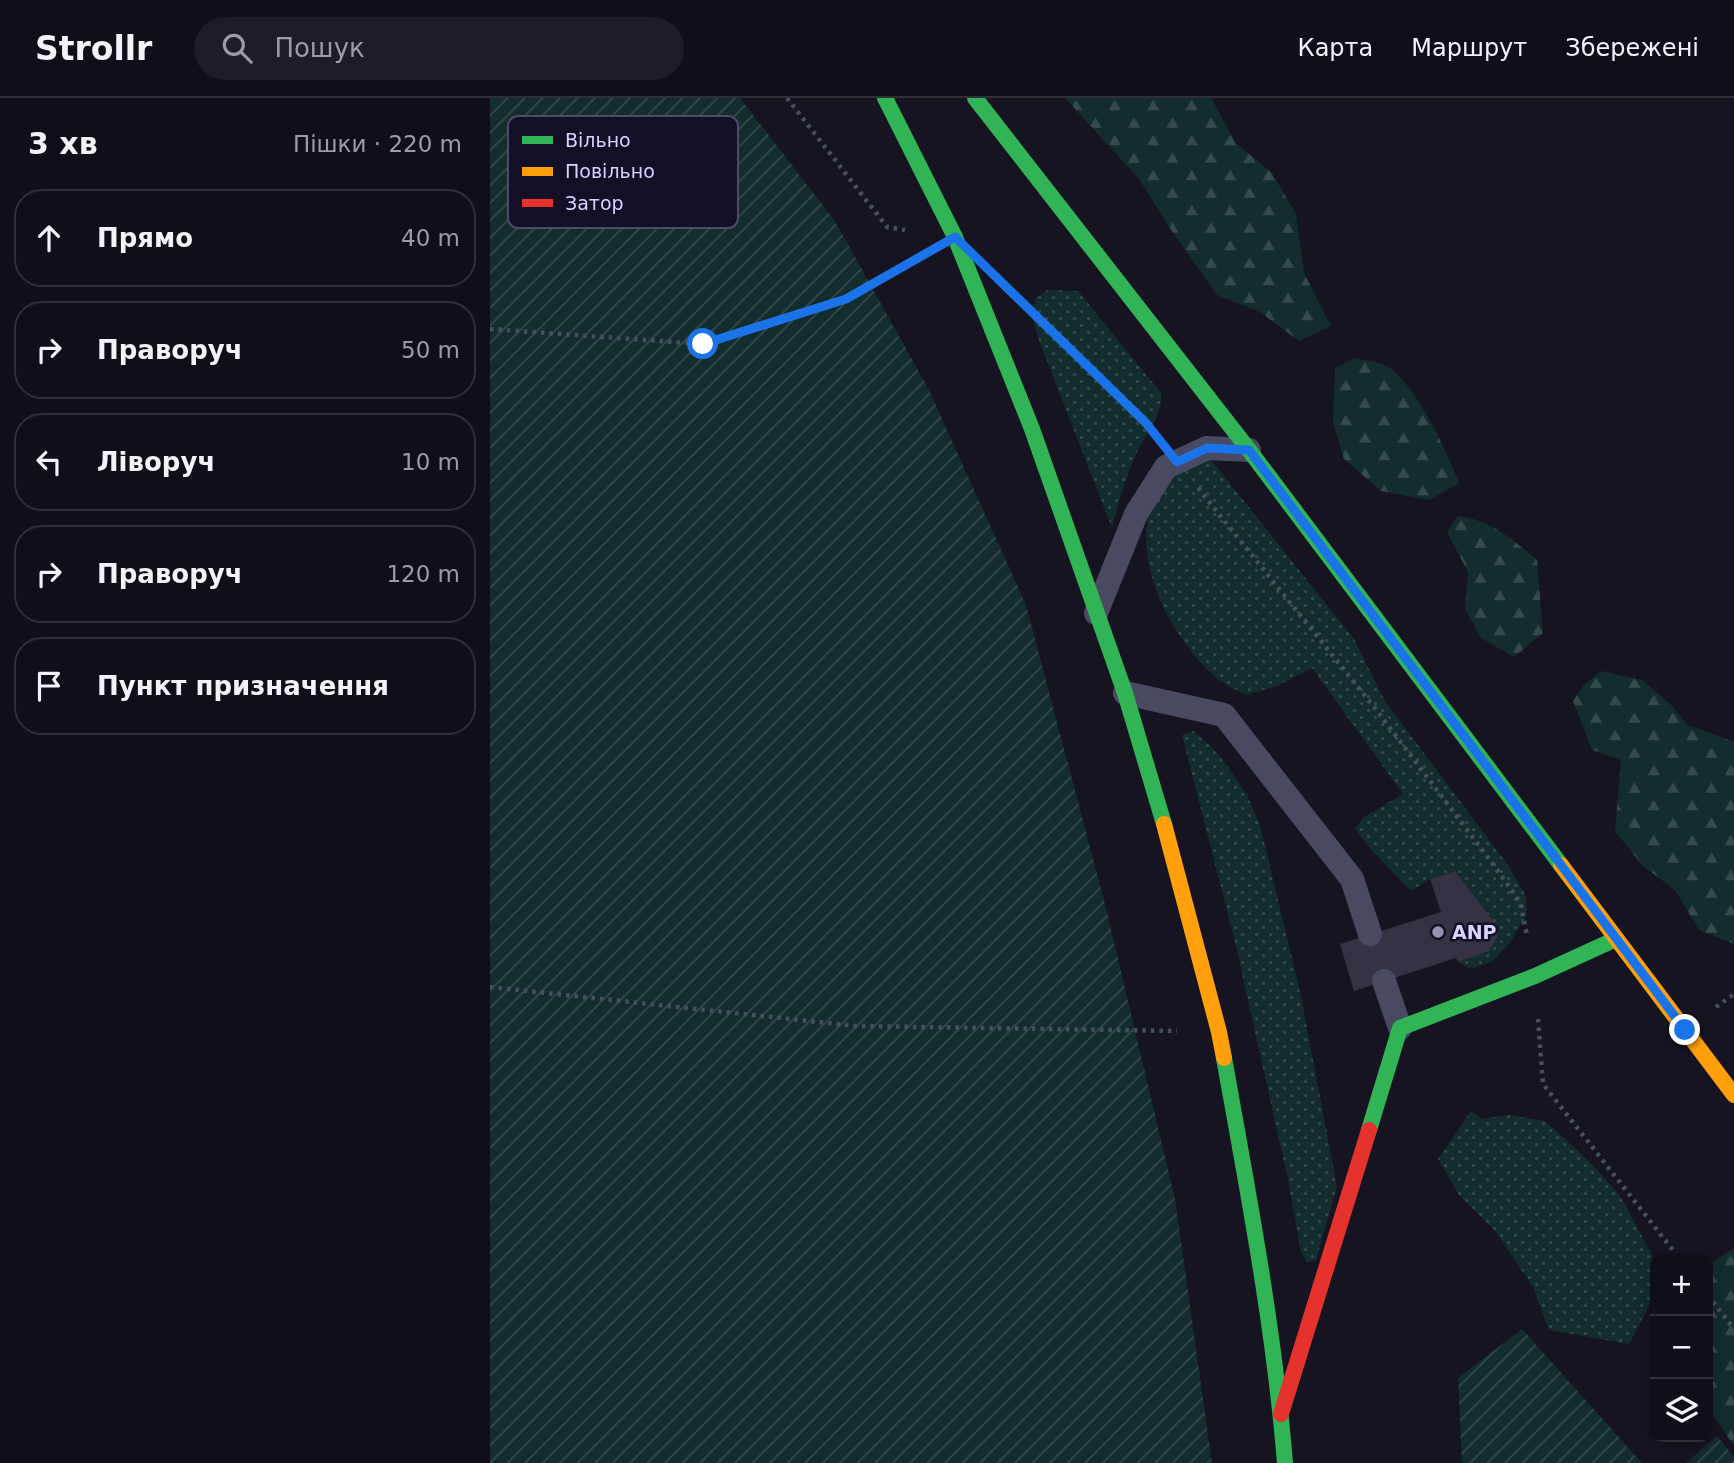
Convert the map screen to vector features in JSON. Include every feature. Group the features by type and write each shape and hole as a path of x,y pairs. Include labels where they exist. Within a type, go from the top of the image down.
{"main road":[{"path":"885,98 955,237 1032,429 1125,693 1164,823 1219,1032 1254,1223 1281,1414 1285,1463"},
{"path":"975,98 1249,450 1734,1095"},
{"path":"1281,1414 1400,1028 1535,975 1616,939"}],"lane":[{"path":"1096,614 1136,514 1166,467 1207,448 1249,450"},
{"path":"1125,693 1224,715 1352,879 1370,934"},
{"path":"1384,981 1400,1028"}],"path":[{"path":"787,98 887,227 955,237"},
{"path":"490,329 703,344 846,299 955,237"},
{"path":"1022,302 1146,423 1374,707 1520,902 1535,975 1543,1084 1675,1253"},
{"path":"490,988 856,1026 1219,1032"},
{"path":"1713,1302 1734,1329"}],"green space":[{"path":"490,98 740,98 835,221 929,390 1026,605 1105,904 1175,1199 1212,1463 490,1463"},
{"path":"1065,98 1211,98 1236,143 1272,173 1296,214 1304,273 1331,326 1299,341 1260,312 1217,295 1139,179"},
{"path":"1048,290 1078,291 1161,393 1157,417 1132,463 1112,528 1037,335 1032,313 1036,297"},
{"path":"1355,358 1388,367 1402,379 1431,422 1459,483 1429,500 1381,491 1344,459 1333,423 1335,368"},
{"path":"1208,456 1354,639 1385,701 1508,865 1526,896 1527,914 1511,941 1492,962 1470,969 1458,962 1489,951 1498,936 1495,923 1455,871 1430,879 1411,891 1355,829 1364,817 1403,794 1312,668 1277,686 1246,695 1213,675 1184,642 1172,623 1153,582 1148,560 1146,538 1151,499 1154,490 1165,478"},
{"path":"1458,516 1491,526 1537,560 1543,633 1514,657 1481,638 1465,609 1468,572 1447,532"},
{"path":"1601,671 1642,680 1670,704 1688,725 1734,742 1734,944 1699,930 1675,890 1643,866 1615,831 1621,760 1592,750 1573,701 1584,685"},
{"path":"1193,731 1212,747 1228,767 1247,795 1260,825 1301,996 1337,1187 1316,1260 1307,1263 1301,1252 1287,1175 1235,942 1182,735"},
{"path":"1471,1111 1482,1119 1509,1115 1545,1121 1588,1160 1621,1197 1651,1253 1649,1306 1629,1344 1549,1330 1533,1287 1495,1231 1459,1195 1438,1159"},
{"path":"1734,1248 1734,1446 1713,1415 1713,1262"},
{"path":"1522,1329 1642,1463 1462,1463 1458,1378"},
{"path":"1717,1436 1734,1457 1734,1463 1686,1463 1713,1442"}],"building":[{"name":"ANP","path":"1455,871 1495,923 1498,936 1489,951 1458,962 1456,958 1354,991 1340,944 1441,912 1430,879"}],"traffic: fast":[{"path":"885,98 955,237 1032,429 1125,693 1164,824"},
{"path":"975,98 1249,450 1561,865"},
{"path":"1369,1130 1400,1028 1535,976 1616,939"},
{"path":"1224,1058 1267,1310 1285,1463"}],"traffic: slow":[{"path":"1164,824 1224,1058"},
{"path":"1561,865 1734,1095"}],"traffic: jam":[{"path":"1281,1414 1369,1130"}],"place":[{"name":"ANP","path":"1438,932"}],"route":[{"path":"703,344 846,299 955,237 1146,423 1177,462 1207,448 1249,450 1685,1030"}]}
